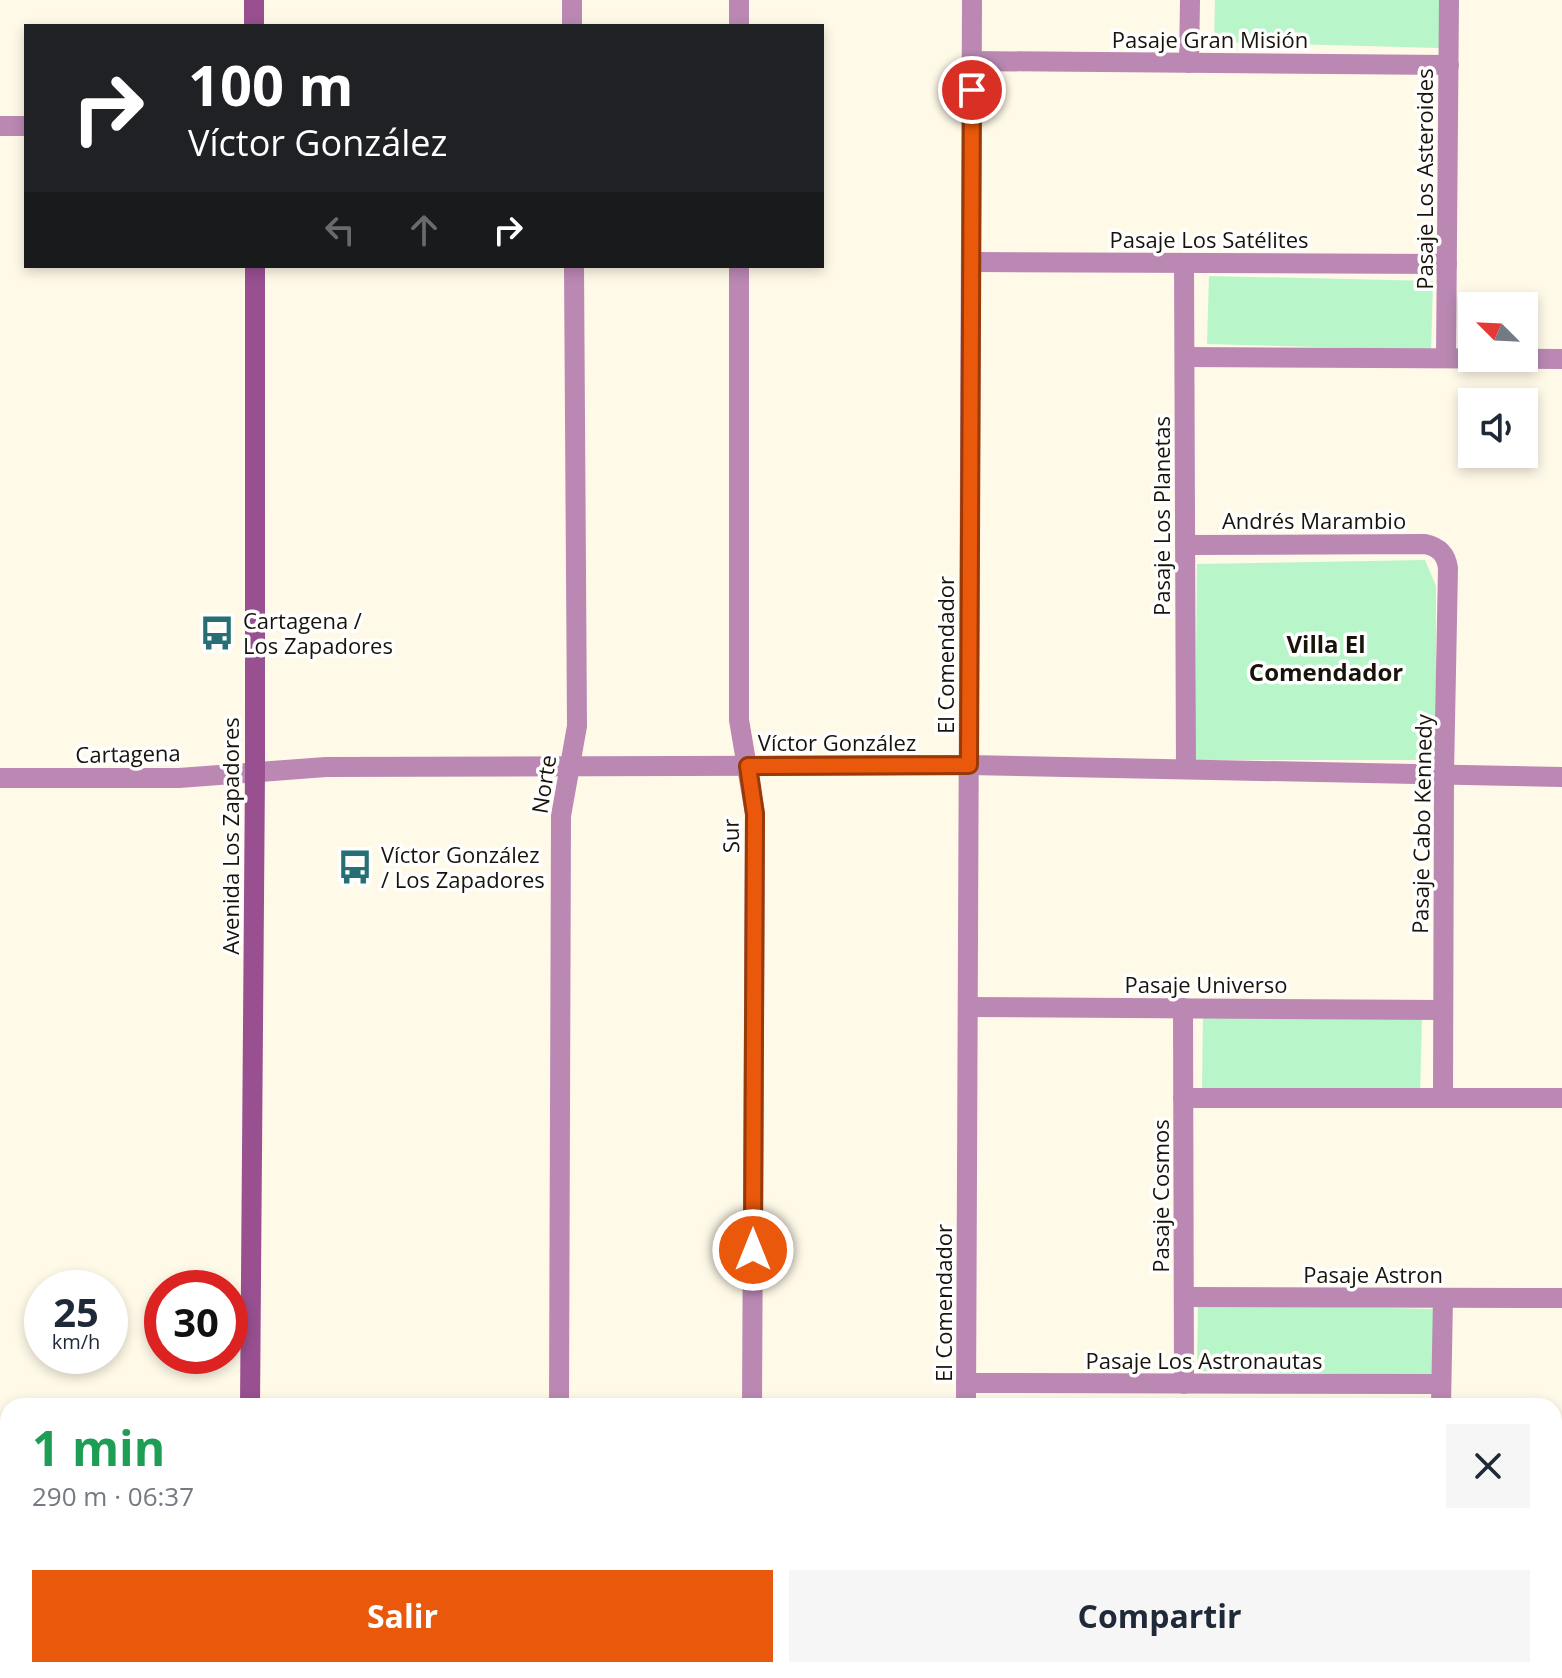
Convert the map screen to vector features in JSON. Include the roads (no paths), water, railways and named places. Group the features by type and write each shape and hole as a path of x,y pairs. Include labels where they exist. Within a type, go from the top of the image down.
{"main road":[{"path":"254,0 254,24"},
{"name":"Avenida Los Zapadores","path":"250,1398 255,268"}],"street":[{"path":"572,0 572,24"},
{"path":"739,0 739,24"},
{"name":"El Comendador","path":"966,1398 972,0"},
{"path":"1189,63 1190,0"},
{"name":"Pasaje Los Asteroides","path":"1446,358 1449,0"},
{"name":"Pasaje Gran Misión","path":"972,61 1449,65"},
{"path":"0,126 24,126"},
{"name":"Pasaje Los Satélites","path":"971,262 1447,264"},
{"name":"Pasaje Los Planetas","path":"1184,263 1186,769"},
{"name":"Norte","path":"559,1398 561,816 577,726 574,268"},
{"name":"Sur","path":"739,268 739,720 755,814 752,1398"},
{"path":"1185,357 1562,359"},
{"name":"Andrés Marambio","path":"1185,545 1425,544 1442,551"},
{"name":"Pasaje Cabo Kennedy","path":"1442,551 1448,568 1443,1098"},
{"name":"Víctor González","path":"255,772 326,767 969,765 1562,777"},
{"name":"Cartagena","path":"0,778 179,778 255,772"},
{"name":"Pasaje Universo","path":"968,1007 1443,1010"},
{"name":"Pasaje Cosmos","path":"1183,1008 1184,1384"},
{"path":"1183,1098 1562,1098"},
{"name":"Pasaje Astron","path":"1184,1297 1562,1298"},
{"path":"1441,1398 1443,1298"},
{"name":"Pasaje Los Astronautas","path":"966,1383 1441,1384"}],"place":[{"name":"Cartagena / Los Zapadores","path":"217,633"},
{"name":"Víctor González / Los Zapadores","path":"355,867"}],"district":[{"name":"Villa El Comendador","path":"1326,657"}]}
